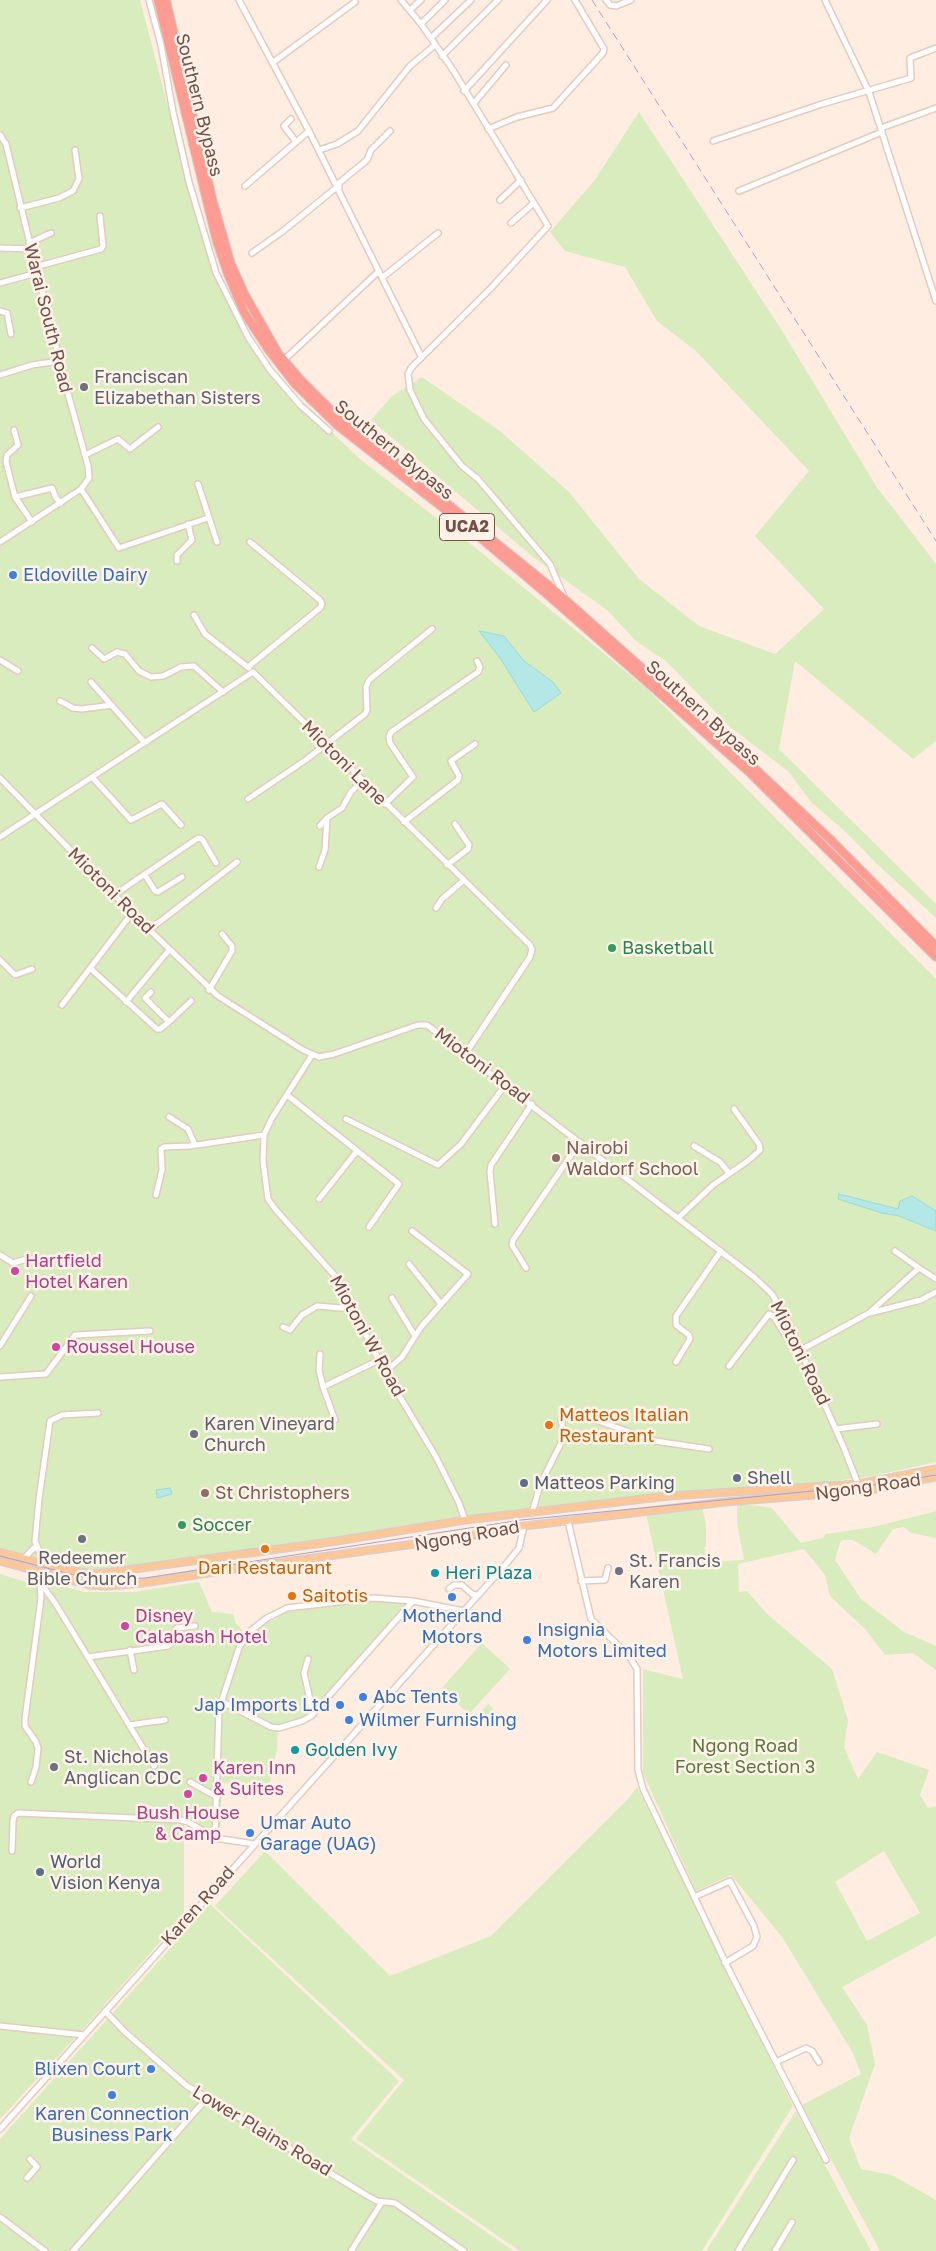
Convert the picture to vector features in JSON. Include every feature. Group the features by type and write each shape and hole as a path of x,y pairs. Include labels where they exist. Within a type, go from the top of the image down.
{"highway":[{"name":"Southern Bypass","path":"158,0 215,233 228,274 244,312 295,384 336,425 469,528 746,770 936,957"},
{"name":"Southern Bypass","path":"166,0 213,202 231,264 262,327 284,360 331,410 565,600 752,766 936,946"}],"main road":[{"name":"Ngong Road","path":"0,1552 44,1564 94,1574 340,1541 464,1520 669,1496 858,1484 936,1469"},
{"name":"Ngong Road","path":"0,1561 89,1585 107,1586 458,1538 524,1526 725,1502 865,1491 936,1477"},
{"path":"637,1500 642,1505 640,1511"},
{"path":"185,1562 182,1564 182,1570 190,1576"},
{"path":"153,1567 159,1567 164,1573 161,1579 157,1580"}],"street":[{"path":"148,0 161,45 173,112 192,192 216,273 248,337 270,370 295,400 329,431"},
{"path":"239,0 319,150 422,356"},
{"path":"401,0 421,24 453,70 464,91 474,103 488,129 548,224 548,228 491,288 422,356 408,374 410,390 421,415 462,466 484,486 550,564 565,600"},
{"path":"410,10 421,0"},
{"path":"421,24 445,0"},
{"path":"431,38 470,0"},
{"path":"442,56 498,0"},
{"path":"464,91 547,0"},
{"path":"488,129 517,117 553,108 603,53 604,48 575,0"},
{"path":"606,0 610,5 616,6 632,0"},
{"path":"825,0 869,92 936,301"},
{"path":"272,63 354,2"},
{"path":"319,150 337,144 358,131 410,66 435,46"},
{"path":"713,142 822,104 869,92 911,78 910,58 936,48"},
{"path":"474,103 506,66"},
{"path":"739,191 936,108"},
{"path":"291,119 284,126 296,142"},
{"path":"245,186 309,131"},
{"path":"252,253 338,189 340,183 367,160 371,150 390,131"},
{"name":"Warai South Road","path":"1,136 6,144 20,208 54,335 59,362 85,455 89,478 81,489"},
{"path":"20,208 59,198 74,191 79,179 76,150"},
{"path":"500,200 520,180"},
{"path":"511,223 534,203"},
{"path":"0,283 101,250 103,246 100,216"},
{"path":"382,277 438,232"},
{"path":"29,243 51,233"},
{"path":"0,248 31,250"},
{"path":"284,360 379,271"},
{"path":"0,311 7,313 12,334"},
{"path":"0,375 32,365 59,362"},
{"path":"85,455 118,439 130,450 158,427"},
{"path":"14,430 18,446 3,462 15,497 32,522"},
{"path":"198,484 216,542"},
{"path":"15,497 52,488 56,498 61,503"},
{"path":"0,542 81,489 120,549 208,518"},
{"path":"177,561 177,555 192,540 188,524"},
{"path":"248,667 320,608 322,604 320,600 250,542"},
{"name":"Miotoni Lane","path":"194,616 203,631 248,667 532,949 530,957 466,1054"},
{"path":"248,799 366,713 366,688 369,680 432,629"},
{"path":"92,648 104,659 117,652 124,654 139,671 151,676 164,676 181,667 194,666 223,692"},
{"path":"0,660 18,671"},
{"path":"385,804 412,777 390,743 389,737 391,732 478,672 480,667 477,662"},
{"path":"0,837 253,672"},
{"path":"91,682 145,743"},
{"path":"60,701 73,708 82,709 112,705"},
{"path":"404,822 458,780 459,776 451,761 475,744"},
{"name":"Miotoni Road","path":"0,778 209,990 312,1055 321,1057 422,1024 429,1026 754,1277 772,1294 794,1336 836,1429 858,1484"},
{"path":"93,778 131,820 162,804 181,825"},
{"path":"320,826 327,818 342,808 351,792 362,780"},
{"path":"319,867 325,850 327,818"},
{"path":"447,864 468,849 470,845 455,824"},
{"path":"114,895 198,838 202,840 216,863"},
{"path":"149,930 237,862"},
{"path":"145,875 158,892 182,877"},
{"path":"436,908 442,899 463,881"},
{"path":"62,1005 132,913"},
{"path":"209,990 232,951 232,946 222,934"},
{"path":"126,1002 169,950"},
{"path":"0,960 15,975 32,969"},
{"path":"91,969 158,1029 169,1022 191,1001"},
{"path":"151,992 145,998 169,1022"},
{"name":"Miotoni W Road","path":"312,1055 264,1135 263,1161 268,1199 334,1273 379,1360 436,1457 459,1503 464,1520"},
{"path":"346,1119 438,1165 461,1144 506,1084"},
{"path":"287,1095 399,1184 369,1227"},
{"path":"495,1224 491,1165 532,1104"},
{"path":"678,1218 705,1192 749,1160 760,1148 734,1109"},
{"path":"169,1116 188,1129 195,1145"},
{"path":"156,1195 162,1170 162,1148 264,1135"},
{"path":"526,1268 512,1242 580,1142"},
{"path":"694,1146 720,1162 729,1174"},
{"path":"319,1199 357,1151"},
{"path":"386,1372 402,1357 415,1336 468,1274 412,1231"},
{"path":"676,1362 690,1339 676,1325 676,1316 720,1251"},
{"path":"895,1251 936,1279"},
{"path":"0,1255 13,1263 30,1258"},
{"path":"409,1264 441,1304"},
{"path":"801,1350 869,1313 919,1268"},
{"path":"869,1313 921,1300 936,1292"},
{"path":"0,1346 31,1296"},
{"path":"392,1298 415,1336"},
{"path":"283,1327 290,1330 302,1315 317,1306 354,1310"},
{"path":"729,1366 769,1314 774,1317 786,1336 794,1336"},
{"path":"0,1377 46,1374 75,1335 150,1331"},
{"path":"320,1354 319,1370 335,1420"},
{"path":"323,1387 379,1360"},
{"path":"532,1513 540,1485 563,1441 564,1434 561,1419 568,1410 655,1441 709,1449"},
{"path":"44,1564 36,1546 38,1499 50,1422 62,1415 98,1413"},
{"path":"836,1429 877,1424"},
{"path":"568,1521 591,1619 635,1662 637,1672 639,1778 725,1963 826,2160"},
{"name":"Karen Road","path":"0,2129 519,1548 524,1526"},
{"path":"24,1558 36,1546"},
{"path":"581,1581 605,1580 608,1568"},
{"path":"30,1569 57,1606 154,1766"},
{"path":"31,1782 36,1767 38,1748 25,1726 25,1719 41,1598 40,1582"},
{"path":"449,1589 454,1585 460,1585 477,1595"},
{"path":"215,1838 218,1722 221,1701 242,1641 254,1627 281,1610 373,1598 413,1601 464,1611"},
{"path":"221,1701 274,1728 302,1721 312,1714 413,1601"},
{"path":"88,1657 168,1646 176,1641 176,1628 195,1626"},
{"path":"130,1650 134,1670"},
{"path":"308,1659 304,1673 312,1714"},
{"path":"129,1726 165,1720"},
{"path":"190,1782 217,1797"},
{"path":"12,1851 13,1821 14,1816 18,1813 181,1820 188,1822 215,1838 254,1844"},
{"path":"694,1897 730,1881 754,1926 757,1937 753,1946 725,1963"},
{"name":"Lower Plains Road","path":"105,2011 125,2032 173,2075 207,2098 366,2195 382,2202 395,2203 464,2251"},
{"path":"0,2026 84,2035"},
{"path":"776,2062 806,2048 812,2052 819,2062"},
{"path":"73,2251 207,2098"},
{"path":"27,2178 37,2167 30,2159"},
{"path":"738,2251 793,2160"},
{"path":"351,2251 382,2202"},
{"path":"0,2217 45,2251"},
{"path":"775,2251 792,2222"}],"green space":[{"path":"0,0 140,0 167,103 223,289 246,338 279,382 361,460 473,546 647,689 936,979 936,1462 873,1476 795,1486 647,1495 447,1518 311,1542 94,1571 33,1557 0,1547"},
{"path":"639,112 781,329 876,486 936,564 936,741 913,759 795,661 779,749 936,904 936,918 876,863 848,834 811,802 789,772 730,727 667,662 636,641 607,610 533,557 371,420 392,396 422,377 500,431 569,492 639,579 699,626 775,654 824,609 755,536 809,471 696,351 657,321 625,267 565,251 550,232 594,181"},
{"name":"Ngong Road Forest Section 3","path":"737,1503 772,1508 801,1543 823,1538 826,1534 873,1527 936,1510 936,1538 911,1533 904,1527 893,1529 876,1554 853,1540 841,1540 835,1560 861,1599 904,1632 936,1646 936,1670 913,1653 885,1655 865,1629 830,1596 825,1575 804,1549 738,1564 739,1592 747,1591 766,1613 832,1669 848,1720 844,1747 858,1779 877,1752 929,1770 920,1795 928,1808 936,1806 936,1936 842,1987 867,2025 875,2064 849,2138 861,2169 892,2175 936,2200 936,2251 880,2251 802,2105 861,2074 853,2053 782,1937 731,1875 696,1891 643,1773 643,1669 683,1679 646,1514 702,1507 706,1524 706,1547 704,1547 706,1562 744,1560 737,1523","holes":["884,1851 920,1913 867,1941 835,1882"]},
{"path":"0,1574 39,1586 29,1692 32,1692 41,1580 84,1592 133,1592 199,1582 212,1612 233,1614 236,1623 245,1633 257,1629 287,1612 376,1601 408,1603 306,1716 278,1725 277,1749 269,1787 222,1783 220,1835 184,1818 184,1915 0,2119"},
{"path":"482,1643 510,1669 469,1714 441,1689"},
{"path":"488,1704 493,1709 482,1722 476,1716"},
{"path":"496,1712 501,1717 489,1729 484,1724"},
{"path":"637,1787 793,2106 702,2251 520,2251 356,2139 404,2080 215,1906 265,1851 390,1976 491,1936 628,1799"},
{"path":"210,1904 399,2081 351,2139 514,2251 0,2251 0,2139"},
{"path":"796,2111 871,2251 706,2251"}],"water":[{"path":"479,631 504,636 524,661 553,682 561,693 534,712 500,658"},
{"path":"839,1194 898,1209 900,1201 912,1196 936,1211 936,1231 899,1216 882,1213 838,1199"},
{"path":"170,1488 172,1494 157,1498 156,1490"}],"tram line":[{"path":"0,1556 94,1580 145,1578 521,1520 883,1484 936,1475"}],"railway":[{"path":"592,0 936,541"}],"place":[{"name":"Franciscan Elizabethan Sisters","path":"84,387"},
{"name":"Eldoville Dairy","path":"13,575"},
{"name":"Basketball","path":"612,948"},
{"name":"Nairobi Waldorf School","path":"556,1158"},
{"name":"Hartfield Hotel Karen","path":"15,1271"},
{"name":"Roussel House","path":"56,1347"},
{"name":"Matteos Italian Restaurant","path":"549,1425"},
{"name":"Karen Vineyard Church","path":"194,1434"},
{"name":"Shell","path":"737,1478"},
{"name":"Matteos Parking","path":"524,1483"},
{"name":"St Christophers","path":"205,1493"},
{"name":"Soccer","path":"182,1525"},
{"name":"Redeemer Bible Church","path":"82,1539"},
{"name":"Dari Restaurant","path":"265,1549"},
{"name":"St. Francis Karen","path":"619,1571"},
{"name":"Heri Plaza","path":"435,1573"},
{"name":"Saitotis","path":"292,1596"},
{"name":"Motherland Motors","path":"452,1597"},
{"name":"Disney Calabash Hotel","path":"125,1626"},
{"name":"Insignia Motors Limited","path":"527,1640"},
{"name":"Abc Tents","path":"363,1697"},
{"name":"Jap Imports Ltd","path":"340,1705"},
{"name":"Wilmer Furnishing","path":"349,1720"},
{"name":"Golden Ivy","path":"295,1750"},
{"name":"St. Nicholas Anglican CDC","path":"54,1767"},
{"name":"Karen Inn & Suites","path":"203,1778"},
{"name":"Bush House & Camp","path":"188,1794"},
{"name":"Umar Auto Garage (UAG)","path":"250,1833"},
{"name":"World Vision Kenya","path":"40,1872"},
{"name":"Blixen Court","path":"151,2069"},
{"name":"Karen Connection Business Park","path":"112,2095"}]}
